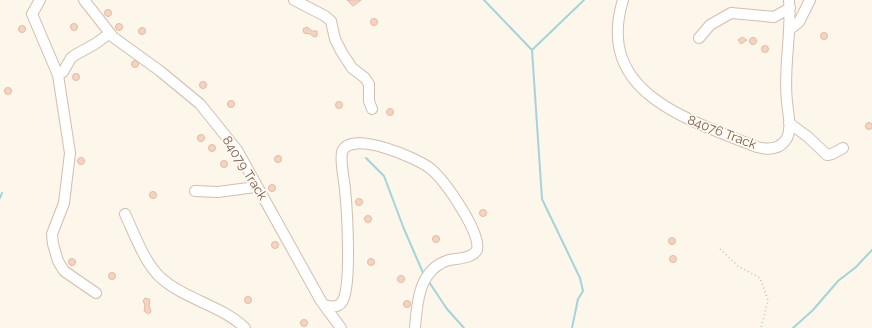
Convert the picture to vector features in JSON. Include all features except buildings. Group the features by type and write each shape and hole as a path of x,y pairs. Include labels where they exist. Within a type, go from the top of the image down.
{"street":[{"path":"40,0 32,14 58,75 70,153 64,203 52,234 53,244 58,261 64,271 96,293"},
{"name":"84079 Track","path":"84,0 110,33 200,104 237,150 256,187 325,305 341,328"},
{"path":"294,0 326,16 331,21 335,39 341,51 352,68 365,78 369,84 372,109"},
{"name":"84076 Track","path":"623,0 619,13 619,31 623,60 635,82 664,106 687,119 757,147 768,149 778,147 783,143 788,134 789,123 786,90 790,4"},
{"path":"789,30 799,22 810,0"},
{"path":"699,38 718,19 731,13 774,17 790,4"},
{"path":"58,75 63,72 75,55 95,44 110,33"},
{"path":"789,123 808,137 827,155 843,148"},
{"path":"325,305 330,307 339,305 343,301 346,286 347,234 342,152 345,147 350,144 371,145 417,160 431,170 444,184 468,221 478,242 477,250 472,255 449,260 438,266 425,277 420,289 415,328"},
{"path":"194,191 218,192 256,187"},
{"path":"125,214 147,258 161,278 228,314 245,328"}],"path":[{"path":"720,249 738,266 760,278 768,300 761,328"}],"waterway":[{"path":"484,0 532,50"},
{"path":"572,328 578,299 583,291 580,278 542,199 532,50 584,0"},
{"path":"366,158 384,176 404,229 424,275"},
{"path":"0,198 2,193"},
{"path":"793,328 813,310 838,281 856,267 872,250"},
{"path":"429,282 447,309 464,328"}]}
